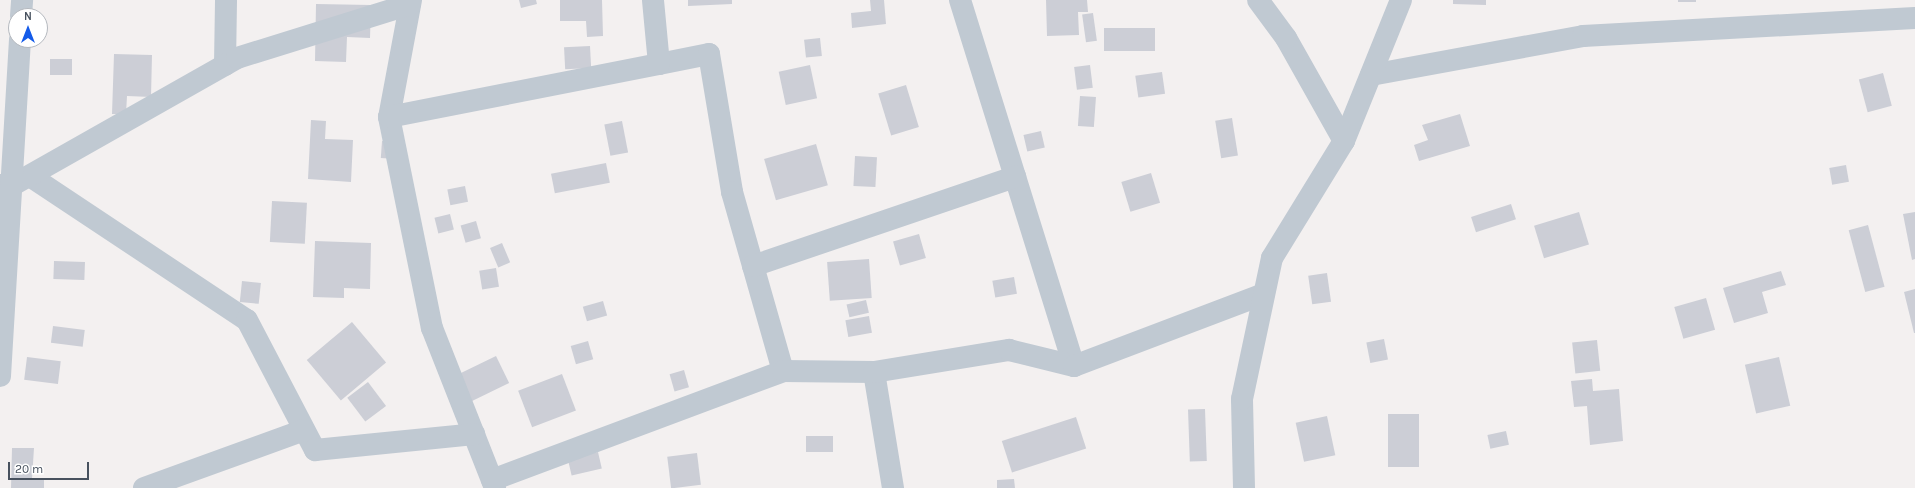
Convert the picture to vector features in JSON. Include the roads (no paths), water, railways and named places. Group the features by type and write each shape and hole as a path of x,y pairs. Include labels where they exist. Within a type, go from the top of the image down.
{"street":[{"path":"225,65 226,0"},
{"path":"653,0 659,64"},
{"path":"960,0 1074,366"},
{"path":"1258,0 1286,38 1344,141"},
{"path":"1244,488 1242,399 1272,258 1344,141 1401,0"},
{"path":"6,186 30,176 237,58 410,2 389,117 432,328 493,484 783,371 874,372 1009,350 1074,366 1264,294"},
{"path":"1371,75 1584,36 1915,18"},
{"path":"0,376 6,186 19,48"},
{"path":"389,117 709,54 732,192 783,371"},
{"path":"30,176 247,320 315,450 474,434"},
{"path":"753,266 1015,177"},
{"path":"874,372 893,488"},
{"path":"144,488 304,430"}]}
